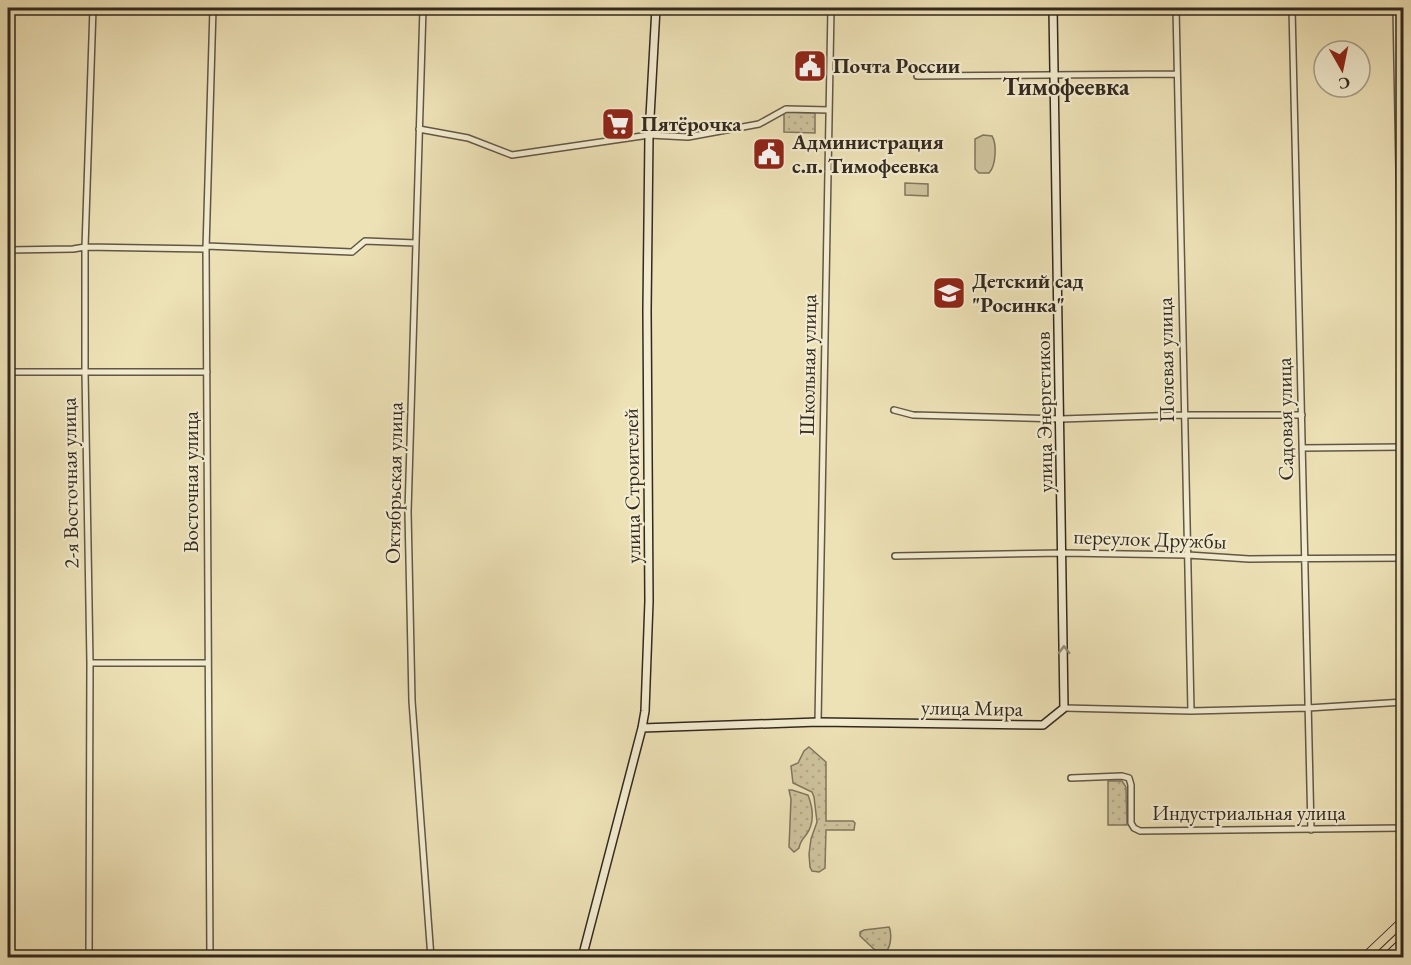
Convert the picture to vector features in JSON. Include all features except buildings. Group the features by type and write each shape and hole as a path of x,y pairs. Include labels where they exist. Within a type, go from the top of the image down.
{"main road":[{"path":"1364,957 1404,920"},
{"path":"1386,957 1404,941"}],"street":[{"name":"2-я Восточная улица","path":"89,957 90,663 85,247 93,8"},
{"name":"Восточная улица","path":"210,957 206,247 213,8"},
{"name":"Октябрьская улица","path":"423,8 408,512 412,701 431,957"},
{"name":"улица Строителей","path":"582,957 645,711 649,601 646,311 649,135 656,8"},
{"name":"Школьная улица","path":"818,722 831,8"},
{"name":"улица Энергетиков","path":"1053,8 1064,708"},
{"name":"Полевая улица","path":"1176,8 1191,711"},
{"name":"Садовая улица","path":"1292,8 1311,830"},
{"path":"1396,8 1401,278 1404,313"},
{"path":"917,76 1177,74"},
{"path":"419,129 468,138 512,155 649,135 688,137 759,124 786,109 829,110"},
{"path":"8,250 85,247 206,247 352,252 365,241 416,243"},
{"path":"8,372 207,372"},
{"path":"894,411 913,414 1061,419 1184,415 1302,415"},
{"path":"1302,448 1404,447"},
{"name":"переулок Дружбы","path":"895,556 1063,553 1188,555 1249,559 1404,558"},
{"path":"90,663 207,663"},
{"path":"1064,708 1191,711 1308,708 1404,702"},
{"name":"улица Мира","path":"642,728 818,722 1043,725 1064,708"},
{"name":"Индустриальная улица","path":"1071,778 1122,776 1129,778 1131,823 1140,831 1404,828"}],"shaded area":[{"path":"784,112 815,113 815,133 784,132"},
{"path":"983,135 992,136 995,144 994,160 989,173 979,173 975,169 975,139"},
{"path":"905,183 928,184 928,196 905,195"},
{"path":"809,747 826,762 826,821 853,821 855,823 854,830 826,830 825,868 819,872 812,871 809,854 817,822 814,797 812,792 793,783 791,766 798,763 804,751"},
{"path":"1108,781 1122,781 1126,787 1127,825 1108,825"},
{"path":"789,790 808,795 812,810 809,830 799,848 794,852 789,847 791,799"},
{"path":"889,927 891,939 887,950 875,950 860,936 860,932 864,930"}],"place":[{"name":"Почта России","path":"810,66"},
{"name":"Пятёрочка","path":"618,124"},
{"name":"Администрация с.п. Тимофеевка","path":"769,154"},
{"name":"Детский сад \"Росинка\"","path":"949,293"}],"district":[{"name":"Тимофеевка","path":"1066,87"}]}
